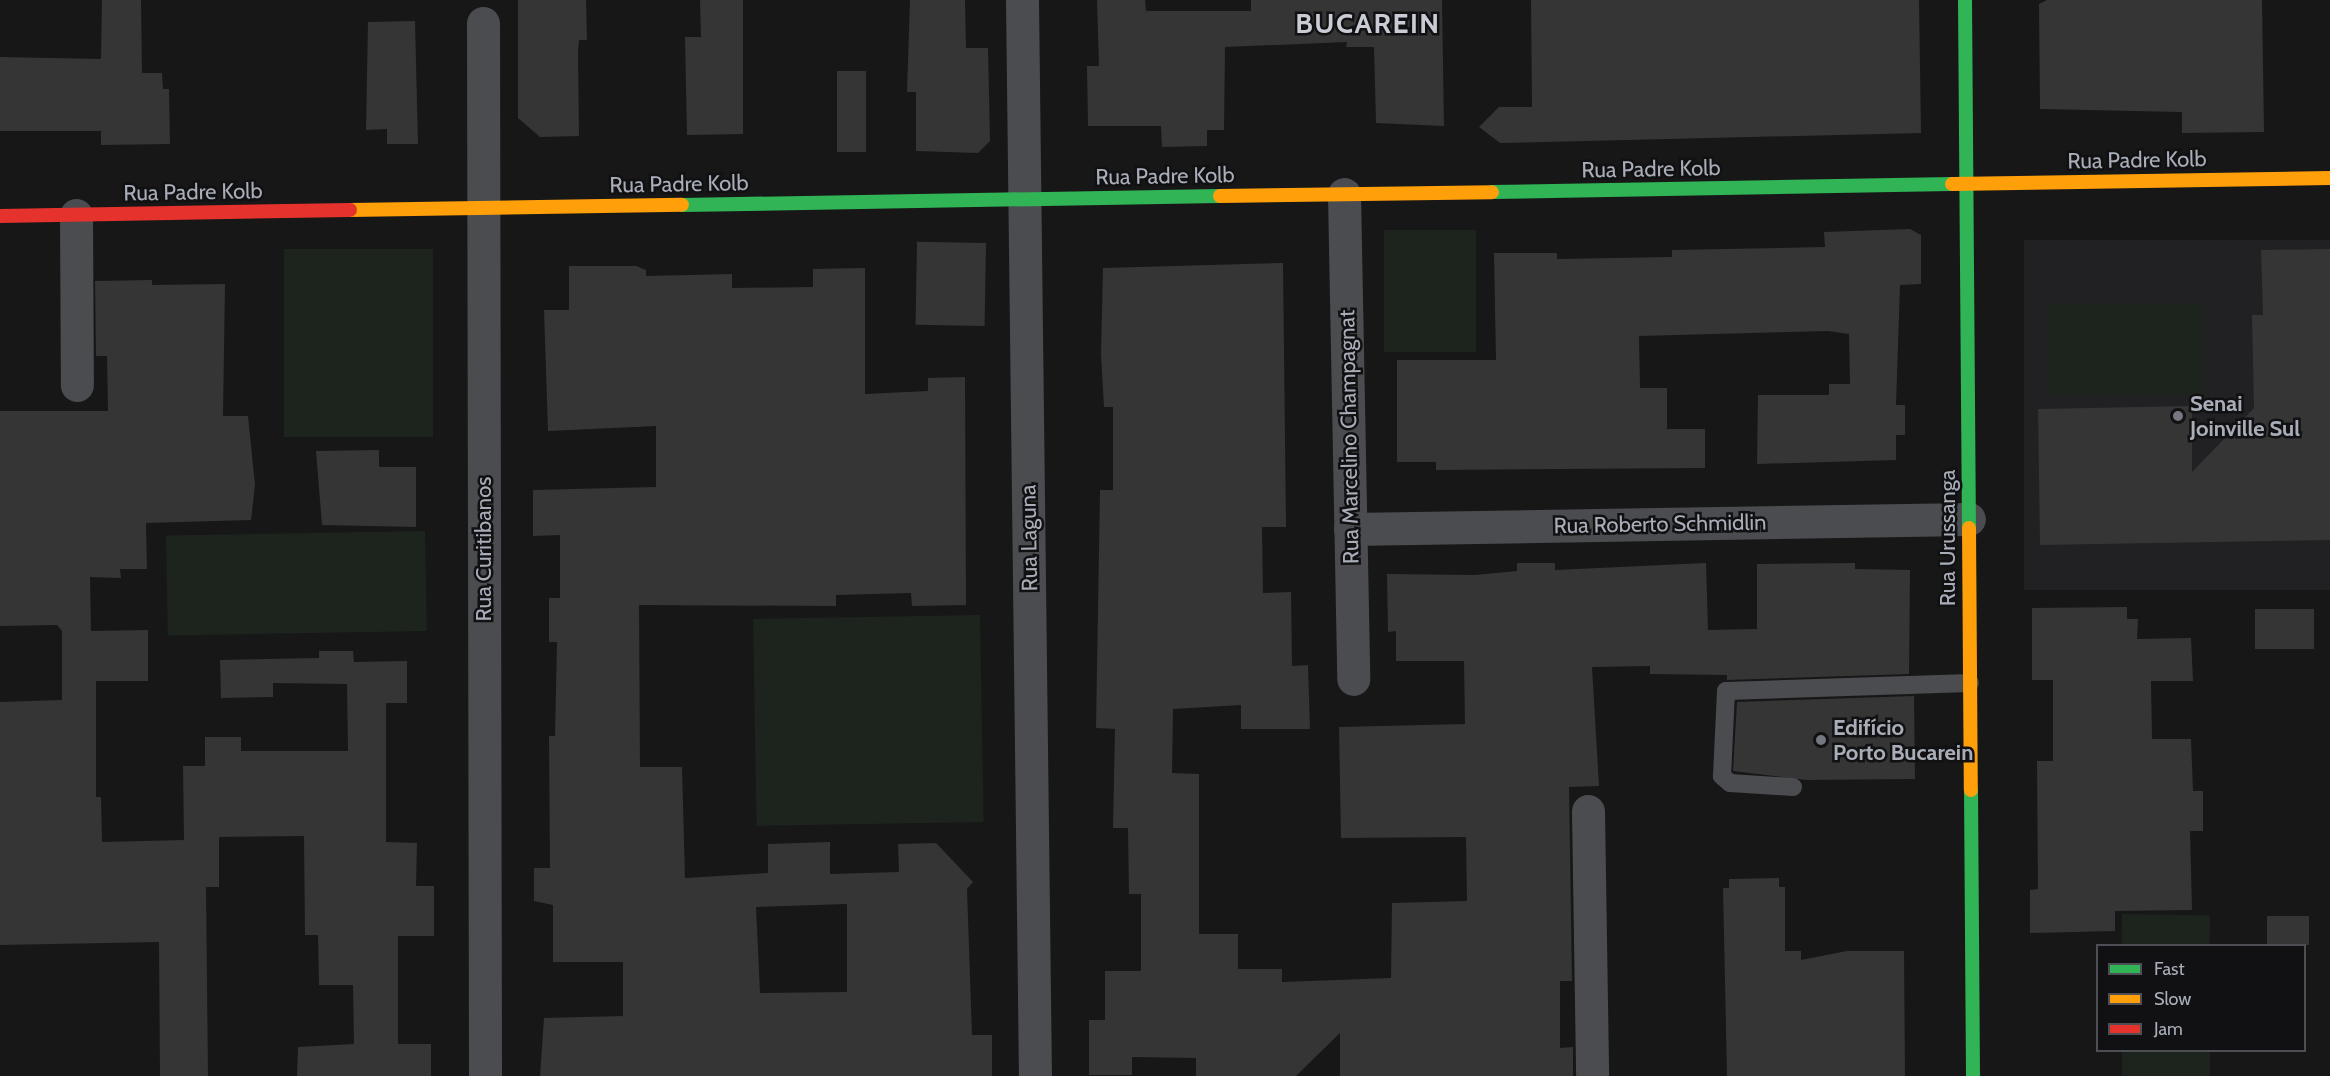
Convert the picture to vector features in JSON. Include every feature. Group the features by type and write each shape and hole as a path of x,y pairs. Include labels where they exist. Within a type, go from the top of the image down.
{"main road":[{"name":"Rua Urussanga","path":"1965,0 1973,1076"},
{"name":"Rua Padre Kolb","path":"0,216 2330,178"}],"street":[{"name":"Rua Laguna","path":"1022,0 1035,1076"},
{"name":"Rua Curitibanos","path":"483,22 486,1076"},
{"name":"Rua Marcelino Champagnat","path":"1344,194 1353,679"},
{"path":"76,215 77,385"},
{"name":"Rua Roberto Schmidlin","path":"1350,529 1969,519"},
{"path":"1588,811 1593,1076"}],"lane":[{"path":"1793,787 1730,783 1722,776 1726,691 1970,683"}],"shaded area":[{"path":"1384,230 1476,230 1476,352 1384,352"},
{"name":"Senai Joinville Sul","path":"2024,240 2330,240 2330,590 2024,590"},
{"path":"284,249 433,249 433,437 284,437"},
{"path":"2048,303 2205,303 2205,396 2048,396"},
{"path":"425,531 427,631 168,636 166,536"},
{"path":"980,615 984,822 757,826 753,619"},
{"path":"2122,914 2210,916 2209,944 2121,944"},
{"path":"2122,1052 2210,1052 2210,1076 2122,1076"}],"building":[{"path":"102,0 141,0 142,73 162,73 163,89 169,89 170,144 101,145 101,131 0,131 0,57 101,59"},
{"path":"518,0 586,0 587,40 579,40 578,51 579,136 540,137 518,118"},
{"path":"700,0 743,0 743,134 687,135 685,37 701,37"},
{"path":"910,0 965,0 966,48 988,48 990,141 978,153 916,151 916,92 907,92"},
{"path":"1097,0 1145,0 1146,11 1251,11 1251,0 1442,0 1444,126 1376,123 1374,47 1346,47 1347,42 1225,47 1224,130 1207,130 1207,146 1162,147 1161,126 1088,126 1087,66 1099,66"},
{"path":"1531,0 1919,0 1921,133 1500,143 1479,127 1499,107 1532,107"},
{"path":"2047,0 2262,0 2264,132 2182,133 2182,112 2040,109 2039,4"},
{"path":"415,21 418,144 387,144 387,129 366,130 368,22"},
{"path":"837,71 866,71 866,152 837,152"},
{"path":"1910,229 1921,235 1921,284 1900,285 1896,405 1905,405 1905,435 1896,435 1896,460 1757,464 1758,395 1829,395 1829,384 1850,384 1849,334 1828,331 1639,336 1640,388 1667,388 1667,429 1705,429 1705,468 1436,470 1436,462 1397,462 1397,360 1496,360 1494,253 1557,253 1557,259 1672,257 1672,250 1825,247 1824,232"},
{"path":"917,242 986,243 985,326 916,325"},
{"path":"2330,249 2330,540 2040,545 2038,409 2192,406 2192,472 2254,408 2252,315 2263,315 2261,250"},
{"path":"1283,263 1286,527 1262,527 1263,593 1291,592 1292,666 1308,665 1310,729 1241,729 1241,705 1173,709 1172,773 1199,774 1199,934 1238,934 1238,969 1282,969 1282,982 1391,978 1392,903 1467,901 1466,837 1341,838 1339,727 1465,724 1464,661 1396,661 1396,631 1388,632 1387,574 1475,575 1517,571 1517,563 1555,563 1555,570 1706,563 1708,630 1757,629 1757,564 1855,563 1855,569 1910,570 1909,674 1727,680 1727,675 1650,674 1650,666 1592,667 1599,786 1569,787 1572,981 1560,981 1560,1048 1573,1047 1573,1076 1340,1076 1340,1033 1296,1076 1196,1076 1196,1058 1132,1057 1132,1075 1089,1075 1089,1020 1105,1020 1105,971 1141,971 1141,894 1129,894 1128,828 1113,828 1115,729 1096,728 1100,490 1113,490 1113,407 1104,407 1101,354 1103,268"},
{"path":"569,266 636,266 646,270 646,276 732,274 732,288 813,287 813,269 865,268 865,394 928,391 928,378 965,377 966,605 912,606 911,593 836,595 836,606 639,605 640,767 682,767 685,878 768,873 768,844 830,842 830,874 899,872 898,844 936,843 973,882 967,889 972,1035 992,1035 992,1076 540,1076 544,1018 623,1016 623,962 553,962 553,905 534,901 534,868 550,868 549,736 555,736 557,642 549,642 549,598 560,598 560,535 533,536 533,490 656,487 656,426 548,431 544,310 569,310","holes":["847,904 847,992 760,993 756,907"]},
{"path":"152,280 152,285 225,284 223,416 248,416 255,485 251,520 146,523 147,569 120,569 121,578 90,577 91,631 148,630 148,681 96,681 96,797 101,797 102,842 184,840 183,766 205,766 205,737 241,737 241,751 348,751 347,684 273,683 273,697 221,698 220,660 319,658 319,651 353,651 354,662 407,661 407,703 386,703 386,842 417,843 416,886 434,886 434,936 398,936 398,1044 431,1044 431,1076 297,1076 298,1047 354,1044 353,985 319,985 318,935 305,935 304,836 219,837 219,887 206,887 208,1076 160,1076 159,942 0,945 0,702 62,700 62,631 57,625 0,626 0,411 108,411 107,356 96,356 95,281"},
{"path":"379,450 379,467 416,467 416,527 322,525 316,451"},
{"path":"2127,607 2127,619 2138,619 2137,639 2191,638 2193,681 2151,681 2152,739 2191,739 2193,791 2203,791 2203,831 2190,831 2192,910 2115,911 2115,931 2030,933 2030,890 2038,889 2037,761 2053,761 2053,680 2032,680 2032,608"},
{"path":"2255,609 2314,609 2314,649 2255,649"},
{"name":"Edifício Porto Bucarein","path":"1914,696 1915,779 1806,780 1733,771 1737,702"},
{"path":"1779,878 1779,887 1785,887 1785,951 1801,951 1801,960 1847,951 1904,951 1905,1076 1727,1076 1723,888 1729,888 1729,879"},
{"path":"2267,916 2309,916 2309,945 2267,944"}],"traffic: fast":[{"path":"1965,0 1969,528"},
{"path":"1492,192 1952,184"},
{"path":"682,205 1220,196"},
{"path":"1971,790 1973,1076"}],"traffic: slow":[{"path":"1952,184 2330,178"},
{"path":"1220,196 1492,192"},
{"path":"350,210 682,205"},
{"path":"1969,528 1971,790"}],"traffic: jam":[{"path":"0,216 350,210"}],"place":[{"name":"Senai Joinville Sul","path":"2178,416"},
{"name":"Edifício Porto Bucarein","path":"1821,740"}],"district":[{"name":"BUCAREIN","path":"1368,23"}]}
